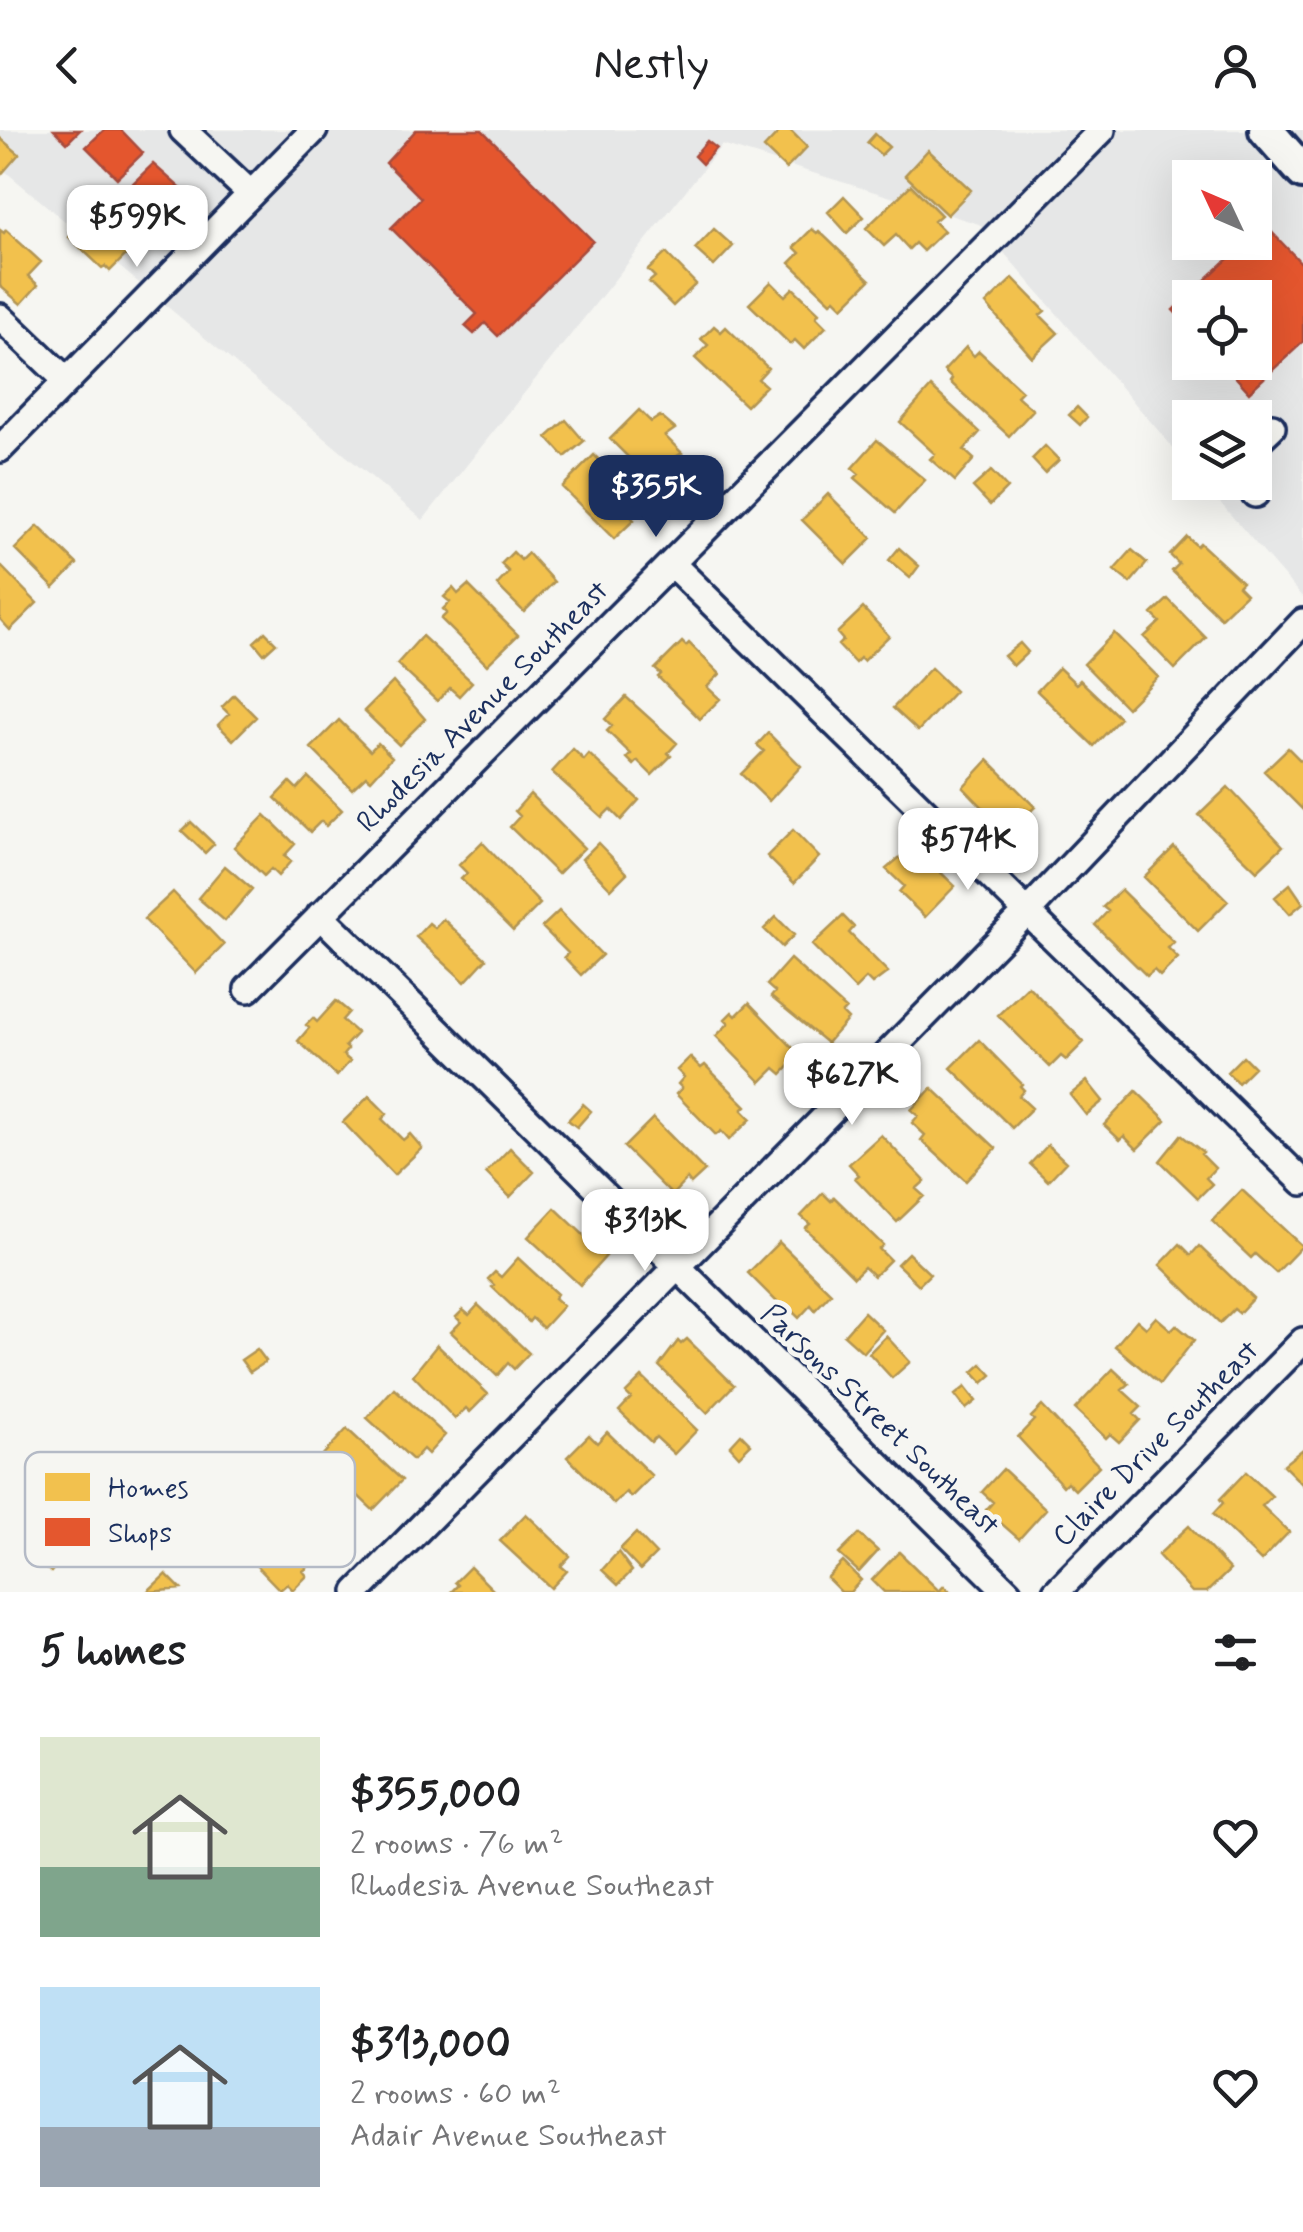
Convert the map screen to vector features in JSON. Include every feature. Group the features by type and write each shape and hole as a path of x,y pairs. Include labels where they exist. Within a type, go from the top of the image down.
{"main road":[{"path":"1266,130 1303,172"}],"street":[{"path":"184,130 251,194"},
{"path":"0,449 314,130"},
{"name":"Rhodesia Avenue Southeast","path":"248,988 1102,130"},
{"path":"0,317 67,381"},
{"path":"672,564 1303,1182"},
{"path":"358,1592 1027,912 1303,622"},
{"name":"Parsons Street Southeast","path":"320,915 1008,1592"},
{"name":"Claire Drive Southeast","path":"1056,1592 1303,1341"}],"shaded area":[{"path":"0,130 1303,130 1303,598 1218,500 1272,500 1272,400 1172,400 1172,446 979,224 722,145 423,520 0,167"}],"building: Homes":[{"path":"781,130 790,130 807,147 786,169 764,148"},
{"path":"875,134 889,147 881,155 867,143"},
{"path":"0,138 19,154 0,176"},
{"path":"928,150 971,190 947,215 905,175"},
{"path":"911,185 941,215 934,221 944,231 923,251 915,243 909,249 896,235 884,246 866,228"},
{"path":"844,196 864,217 847,233 828,212"},
{"path":"95,211 127,242 124,245 130,251 110,271 69,237"},
{"path":"714,229 733,246 714,266 695,249"},
{"path":"812,229 819,231 870,280 843,307 835,299 831,302 790,263 800,253 794,247"},
{"path":"0,230 6,230 41,262 28,276 38,285 21,304 0,286"},
{"path":"666,253 696,284 673,306 649,282 655,277 648,270"},
{"path":"1013,278 1045,311 1040,315 1058,333 1032,357 986,304"},
{"path":"771,282 785,296 793,288 819,313 816,317 826,327 804,349 795,340 790,344 749,304"},
{"path":"714,326 721,332 726,327 768,368 758,379 766,386 746,406 695,358 708,345 701,339"},
{"path":"966,347 974,356 979,351 1022,391 1017,396 1033,410 1009,436 950,382 952,379 944,371"},
{"path":"931,387 980,432 964,450 974,459 955,481 930,459 935,454 900,422"},
{"path":"1077,407 1087,417 1080,425 1069,415"},
{"path":"639,410 651,422 660,416 675,429 665,436 682,453 677,456 685,464 664,485 657,478 653,482 610,439"},
{"path":"566,420 584,441 565,457 547,437"},
{"path":"877,440 925,480 895,513 855,478 859,474 852,468"},
{"path":"1045,446 1059,460 1045,473 1032,459"},
{"path":"594,455 637,497 625,510 634,520 614,539 562,487"},
{"path":"991,471 1007,488 990,505 973,487"},
{"path":"828,494 872,538 846,564 802,520"},
{"path":"38,526 77,564 54,588 15,549"},
{"path":"1187,537 1197,546 1200,543 1242,582 1238,586 1246,594 1221,618 1172,571 1179,564 1170,555"},
{"path":"899,548 919,566 910,578 889,560"},
{"path":"1132,550 1147,563 1130,583 1114,570"},
{"path":"513,552 521,560 528,553 554,582 524,612 497,585 509,572 501,564"},
{"path":"0,565 37,603 10,630 0,619"},
{"path":"468,585 518,635 487,665 441,619 450,602 444,597 453,588 458,594"},
{"path":"1168,599 1206,638 1175,669 1144,637 1160,622 1152,614"},
{"path":"863,608 889,636 863,661 860,658 855,663 838,645 843,640 837,633"},
{"path":"265,632 276,643 264,654 254,642"},
{"path":"1114,633 1158,677 1127,708 1084,664"},
{"path":"422,636 472,682 459,696 450,688 437,701 397,664"},
{"path":"682,642 686,646 689,643 720,674 707,687 720,699 700,719 658,677 661,674 655,669"},
{"path":"1020,643 1028,652 1013,666 1004,656"},
{"path":"931,668 955,691 918,731 893,708"},
{"path":"1059,668 1076,684 1080,680 1120,718 1094,746 1037,691"},
{"path":"393,682 425,719 399,745 364,711"},
{"path":"234,695 256,717 233,740 218,725 229,714 222,707"},
{"path":"626,697 677,743 668,753 671,756 652,775 638,761 634,765 627,758 631,754 607,731 612,726 605,719"},
{"path":"339,720 370,751 378,743 392,757 371,780 366,776 352,789 311,748"},
{"path":"768,733 801,766 769,801 741,774 764,751 757,745"},
{"path":"1288,748 1303,763 1303,810 1264,771"},
{"path":"573,749 584,760 589,754 639,800 621,820 610,809 602,817 552,772"},
{"path":"988,760 1035,807 1008,833 963,787"},
{"path":"308,777 342,810 326,826 321,821 310,832 275,798 290,782 297,789"},
{"path":"1228,787 1283,846 1257,871 1199,815"},
{"path":"530,794 584,848 558,874 510,827 520,816 515,811"},
{"path":"265,815 295,844 284,856 291,861 278,876 271,869 264,876 234,847"},
{"path":"191,822 214,844 205,853 182,831"},
{"path":"793,830 819,857 794,883 767,856"},
{"path":"482,842 540,904 513,931 461,879 467,873 459,865"},
{"path":"598,843 627,873 611,889 582,859"},
{"path":"913,846 955,886 925,917 899,892 904,886 886,869"},
{"path":"1174,847 1228,901 1198,931 1144,877"},
{"path":"225,866 252,889 225,921 198,898"},
{"path":"1290,884 1303,903 1290,914 1275,897"},
{"path":"1121,890 1174,942 1168,948 1178,958 1160,976 1154,970 1147,976 1095,925 1108,911 1103,907"},
{"path":"173,892 224,945 196,973 144,919"},
{"path":"559,911 602,955 581,975 564,957 568,953 542,927"},
{"path":"843,916 854,927 849,933 888,972 872,984 866,978 855,989 812,945"},
{"path":"776,917 794,935 782,947 764,929"},
{"path":"443,919 486,959 465,982 416,937 429,923 435,928"},
{"path":"790,959 846,1009 842,1013 848,1019 827,1043 771,997 775,992 767,985"},
{"path":"1028,986 1084,1042 1066,1060 1061,1056 1050,1067 998,1015"},
{"path":"336,1001 349,1012 342,1020 357,1033 345,1046 348,1049 343,1055 350,1061 337,1076 298,1041 309,1028 306,1025 313,1018 317,1022"},
{"path":"749,1003 800,1055 782,1074 775,1068 761,1082 716,1036 729,1023 725,1019 732,1012 736,1016"},
{"path":"979,1040 1022,1084 1024,1090 1019,1096 1032,1108 1012,1128 951,1068"},
{"path":"1243,1056 1254,1067 1238,1083 1227,1072"},
{"path":"690,1057 701,1068 705,1065 746,1106 742,1110 751,1119 729,1140 721,1131 716,1135 676,1094 684,1077 677,1070"},
{"path":"1087,1081 1103,1101 1086,1115 1070,1095"},
{"path":"932,1088 996,1148 966,1181 921,1140 925,1135 912,1123 918,1116 911,1110"},
{"path":"1136,1091 1166,1120 1137,1149 1104,1125"},
{"path":"369,1096 387,1114 382,1119 403,1140 410,1134 422,1148 394,1175 343,1122"},
{"path":"583,1104 591,1111 577,1127 568,1120"},
{"path":"653,1118 705,1171 691,1184 687,1179 672,1195 624,1147"},
{"path":"881,1135 925,1181 916,1189 924,1196 897,1222 855,1178 859,1175 849,1164"},
{"path":"1181,1135 1203,1152 1215,1168 1206,1178 1212,1184 1198,1198 1160,1161"},
{"path":"1048,1145 1066,1162 1048,1181 1030,1164"},
{"path":"510,1148 534,1172 510,1197 486,1173"},
{"path":"1242,1190 1302,1246 1276,1273 1255,1254 1251,1258 1212,1221"},
{"path":"823,1193 831,1201 834,1197 883,1245 879,1249 890,1260 874,1276 864,1267 854,1277 805,1228 810,1224 801,1216"},
{"path":"555,1208 606,1256 580,1285 528,1237"},
{"path":"779,1242 831,1293 815,1310 811,1305 799,1318 788,1307 785,1310 748,1273"},
{"path":"1180,1244 1191,1255 1199,1246 1253,1298 1239,1313 1234,1309 1220,1323 1160,1265"},
{"path":"908,1253 930,1274 919,1285 897,1264"},
{"path":"518,1258 557,1294 554,1298 563,1306 543,1328 532,1318 529,1322 488,1279 495,1272 501,1277"},
{"path":"478,1305 529,1353 514,1369 508,1363 497,1376 451,1332 461,1322 456,1317 463,1310 469,1315"},
{"path":"864,1312 883,1330 863,1352 844,1335"},
{"path":"1156,1317 1171,1330 1176,1325 1194,1340 1160,1384 1115,1346 1137,1320 1146,1328"},
{"path":"886,1336 910,1362 892,1378 869,1353"},
{"path":"687,1339 734,1385 707,1413 659,1366 678,1341 681,1344"},
{"path":"437,1345 488,1394 470,1412 466,1408 455,1419 413,1375"},
{"path":"257,1349 266,1361 250,1372 241,1360"},
{"path":"982,1364 992,1375 983,1383 973,1372"},
{"path":"1113,1369 1129,1384 1122,1390 1141,1407 1134,1414 1140,1420 1119,1442 1110,1434 1106,1438 1075,1409"},
{"path":"642,1377 697,1430 674,1454 656,1437 651,1442 619,1411 631,1398 626,1393"},
{"path":"965,1387 976,1401 966,1409 955,1395"},
{"path":"394,1388 445,1435 428,1454 423,1449 413,1460 367,1418"},
{"path":"1042,1406 1099,1466 1075,1490 1067,1482 1063,1486 1018,1437"},
{"path":"347,1429 402,1480 373,1510 355,1493 355,1452 326,1452"},
{"path":"607,1432 652,1476 631,1497 626,1492 614,1504 567,1457 589,1435 597,1443"},
{"path":"741,1434 751,1444 739,1456 730,1446"},
{"path":"1303,1449 1303,1485 1283,1465"},
{"path":"1003,1469 1046,1509 1019,1539 986,1510 993,1502 982,1492"},
{"path":"1246,1472 1272,1496 1262,1506 1289,1532 1261,1561 1213,1514 1223,1503 1220,1499"},
{"path":"526,1514 570,1556 561,1566 567,1571 551,1588 500,1541"},
{"path":"1189,1526 1230,1570 1207,1592 1192,1592 1158,1555"},
{"path":"636,1533 656,1554 640,1570 620,1549"},
{"path":"859,1534 878,1551 859,1572 839,1554"},
{"path":"618,1552 632,1571 618,1585 602,1570"},
{"path":"899,1552 939,1591 944,1586 950,1592 884,1592 872,1580"},
{"path":"843,1562 861,1580 850,1592 841,1592 827,1578"},
{"path":"258,1567 307,1568 303,1571 307,1576 293,1590 287,1584 280,1590"},
{"path":"470,1567 495,1592 451,1592"},
{"path":"166,1574 181,1589 148,1591"}],"building: Shops":[{"path":"54,130 80,130 67,143"},
{"path":"104,130 121,130 143,153 117,178 86,147"},
{"path":"416,130 482,130 593,241 498,336 485,323 474,334 465,326 477,314 391,228 421,198 386,163"},
{"path":"707,141 716,148 702,164 694,156"},
{"path":"153,164 187,194 159,220 129,187"},
{"path":"1272,232 1303,265 1303,342 1272,371 1272,280 1205,280 1227,260 1272,260"},
{"path":"1238,380 1262,380 1249,392"}]}
